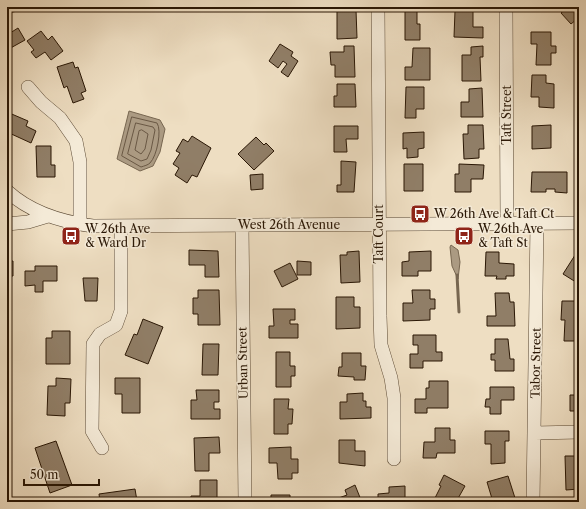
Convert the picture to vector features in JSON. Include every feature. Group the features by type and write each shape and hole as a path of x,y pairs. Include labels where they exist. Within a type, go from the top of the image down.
{"street":[{"name":"Taft Court","path":"378,7 381,345 391,378 394,398 394,459"},
{"name":"Taft Street","path":"506,7 507,223"},
{"path":"28,87 41,102 60,118 76,141 80,162 80,224"},
{"name":"West 26th Avenue","path":"7,191 24,204 48,216 80,224 121,226 579,223"},
{"path":"7,224 28,222 48,216"},
{"name":"Tabor Street","path":"533,502 537,223"},
{"name":"Urban Street","path":"242,225 245,502"},
{"path":"102,448 92,431 93,344 100,334 116,325 121,311 121,226"},
{"path":"535,433 579,432"}],"water":[{"path":"129,111 160,120 165,129 160,152 153,166 140,171 117,159"},
{"path":"451,245 458,250 460,262 458,279 452,266"}],"building":[{"path":"568,7 579,7 579,21 577,19 571,24 561,13"},
{"path":"405,9 417,9 417,24 420,24 420,40 405,40"},
{"path":"356,10 357,38 337,39 337,11"},
{"path":"455,11 473,11 473,27 483,27 483,38 454,37"},
{"path":"18,28 25,40 7,50 7,35"},
{"path":"41,31 48,40 52,36 63,51 51,60 45,52 36,58 31,52 34,50 27,41"},
{"path":"531,32 551,32 551,46 556,46 556,53 551,53 551,65 536,65 537,44 531,44"},
{"path":"280,44 293,52 291,56 298,61 288,77 281,72 287,64 283,61 278,68 269,61"},
{"path":"344,46 354,46 355,77 335,77 335,65 331,65 330,52 344,52"},
{"path":"483,46 483,57 480,57 481,81 462,81 462,55 471,55 471,47"},
{"path":"413,48 430,48 430,80 405,80 405,67 412,67"},
{"path":"73,62 75,68 78,67 86,91 81,93 84,99 73,103 67,86 64,88 57,67"},
{"path":"532,75 546,75 546,83 554,84 554,108 539,107 539,97 531,97"},
{"path":"337,84 355,84 356,107 334,107 334,96 337,96"},
{"path":"406,87 424,87 424,109 416,109 416,118 405,118"},
{"path":"482,88 483,117 461,117 461,102 469,102 469,89"},
{"path":"7,112 28,121 26,126 36,131 31,143 7,132"},
{"path":"468,125 483,125 484,149 479,149 479,158 464,159 463,134 468,134"},
{"path":"551,125 551,148 532,149 532,126"},
{"path":"334,126 358,126 358,139 346,139 347,152 334,152"},
{"path":"424,132 424,148 418,149 418,157 407,158 407,148 403,149 403,133"},
{"path":"192,136 211,148 197,177 192,175 187,183 175,175 179,168 173,164 180,153 176,151 183,139 188,142"},
{"path":"256,137 264,145 266,143 274,151 254,170 238,154"},
{"path":"36,146 51,146 51,165 55,165 55,177 37,177"},
{"path":"341,161 356,162 354,192 337,192 337,185 341,185"},
{"path":"404,164 423,164 423,191 404,191"},
{"path":"459,164 484,165 483,179 471,179 471,192 455,192 455,174 459,174"},
{"path":"532,172 567,172 567,193 555,192 555,189 546,189 546,192 531,192"},
{"path":"263,174 263,189 251,190 250,175"},
{"path":"189,250 218,251 219,277 205,277 205,265 189,265"},
{"path":"359,251 360,282 341,283 340,255 347,255 347,252"},
{"path":"431,251 431,271 418,271 418,276 402,276 402,262 409,261 409,252"},
{"path":"486,252 499,252 499,263 514,264 514,276 506,276 506,279 496,279 497,276 485,276"},
{"path":"577,252 579,253 579,284 563,274"},
{"path":"7,261 13,261 13,276 7,276"},
{"path":"297,261 311,262 311,275 297,275"},
{"path":"290,263 298,279 282,287 274,271"},
{"path":"35,266 57,266 57,281 43,281 43,292 35,292 35,285 25,286 25,271 35,271"},
{"path":"83,278 98,278 97,301 85,301"},
{"path":"198,290 219,290 220,325 198,325 198,314 193,314 193,298 198,298"},
{"path":"412,290 430,290 430,299 435,299 435,309 430,309 430,320 403,321 403,303 413,303"},
{"path":"495,293 509,293 510,302 514,302 515,326 487,326 487,316 496,316"},
{"path":"336,297 354,297 354,307 360,307 360,328 336,329"},
{"path":"562,301 578,301 579,333 577,333 577,341 564,341 565,320 561,320"},
{"path":"273,309 295,309 295,320 290,320 290,324 298,324 298,338 269,338 269,326 274,326"},
{"path":"143,319 163,327 148,364 125,355 134,334 137,335"},
{"path":"52,331 70,331 70,364 46,364 46,338 52,338"},
{"path":"413,335 436,335 436,352 442,352 442,361 423,361 423,368 410,368 410,354 418,354 418,345 413,345"},
{"path":"495,339 508,339 510,359 514,359 514,371 495,371 495,360 491,360 491,354 495,354"},
{"path":"203,344 219,344 218,375 202,375"},
{"path":"276,352 290,352 290,366 295,366 295,376 291,376 291,387 276,387"},
{"path":"342,353 361,353 361,366 366,366 365,380 354,380 354,377 338,376 339,367 342,367"},
{"path":"579,366 579,380 576,380 575,367"},
{"path":"56,378 71,379 70,403 65,403 65,416 47,415 48,386 56,386"},
{"path":"115,378 140,378 140,413 122,413 122,394 115,394"},
{"path":"429,381 448,381 448,408 427,408 427,413 415,413 415,399 426,399 426,388 429,388"},
{"path":"490,387 514,387 514,400 501,400 501,414 490,414 490,407 485,407 486,399 490,399"},
{"path":"196,390 219,390 219,402 214,402 214,409 220,409 220,419 191,419 191,400 197,400"},
{"path":"363,393 363,401 366,401 366,407 371,407 371,418 340,419 340,402 347,402 347,394"},
{"path":"570,395 579,395 579,411 570,411"},
{"path":"274,399 289,399 288,409 293,409 292,424 288,424 288,434 274,434"},
{"path":"435,428 450,428 450,440 455,440 455,453 437,453 436,458 423,458 424,442 435,442"},
{"path":"485,431 509,431 509,441 505,441 505,463 491,464 491,444 485,444"},
{"path":"219,437 220,453 209,453 209,471 195,471 194,438"},
{"path":"339,440 355,440 355,451 365,451 365,466 339,463"},
{"path":"56,441 72,485 50,493 35,448"},
{"path":"291,447 291,459 298,459 298,473 292,473 292,479 278,479 277,463 269,463 269,448"},
{"path":"565,456 579,456 579,489 566,490"},
{"path":"444,475 465,486 456,502 438,502 434,500 441,486 439,485"},
{"path":"508,476 515,498 513,499 514,502 493,502 487,482"},
{"path":"200,480 217,480 217,502 191,502 191,496 200,496"},
{"path":"355,485 361,500 357,502 334,502 333,500 347,495 345,490"},
{"path":"405,486 405,502 378,502 378,494 389,493 389,487"},
{"path":"135,489 137,501 148,500 148,502 100,502 99,494"},
{"path":"271,495 290,495 290,502 271,502"}],"waterway":[{"path":"7,13 25,7"},
{"path":"457,275 459,312"}],"place":[{"name":"W 26th Ave & Taft Ct","path":"420,214"},
{"name":"W 26th Ave & Ward Dr","path":"71,236"},
{"name":"W 26th Ave & Taft St","path":"464,236"}]}
